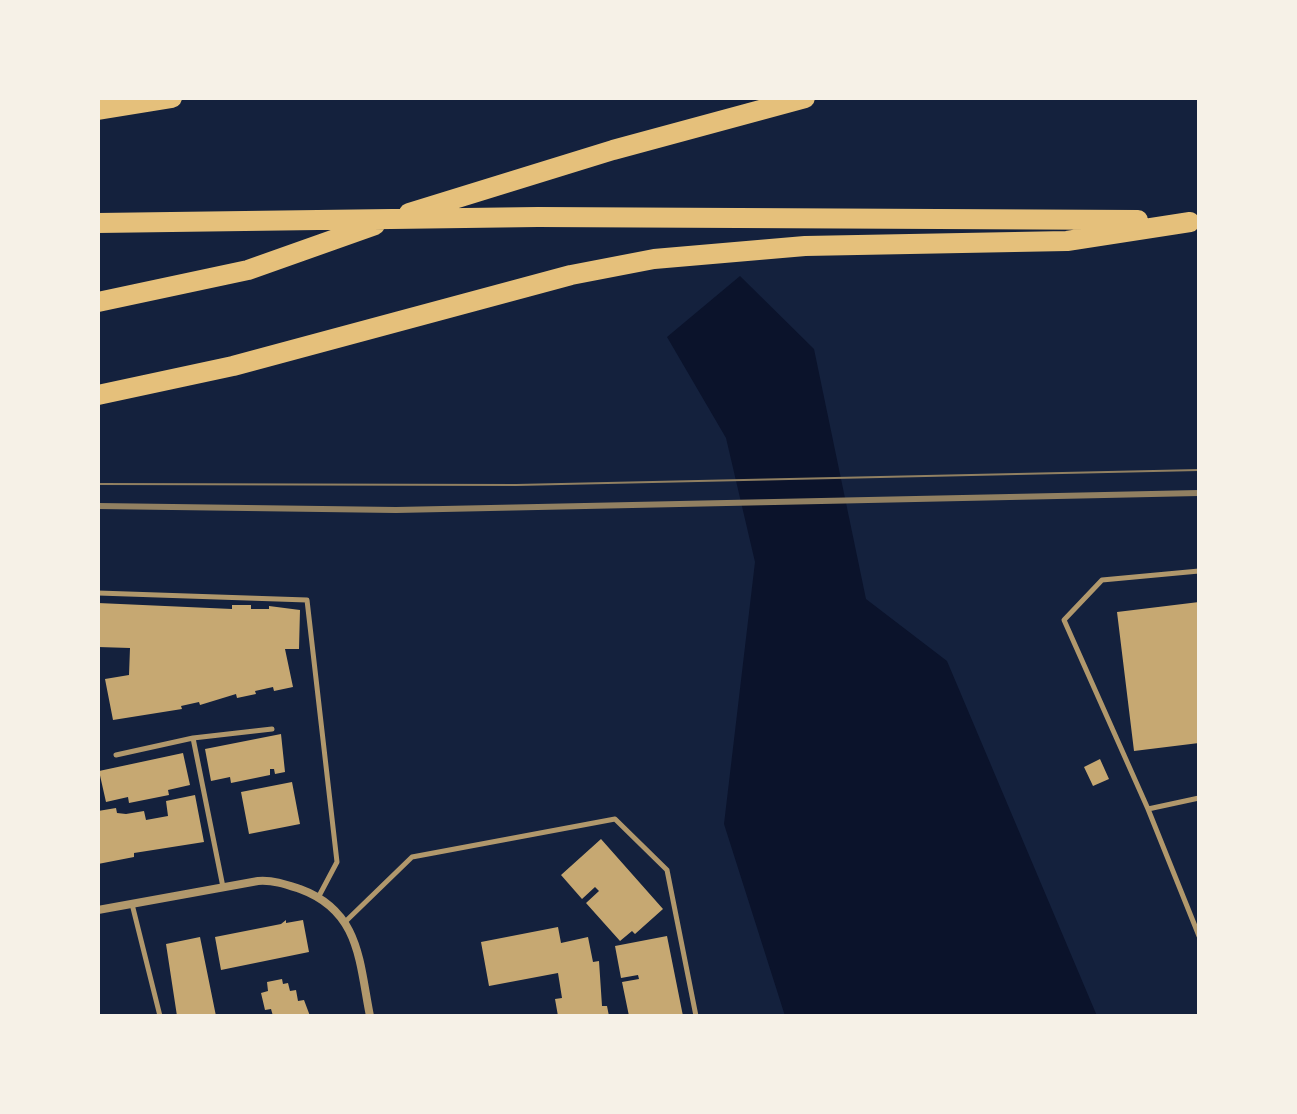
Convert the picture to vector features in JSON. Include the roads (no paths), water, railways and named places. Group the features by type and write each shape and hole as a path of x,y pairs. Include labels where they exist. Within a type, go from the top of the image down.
{"highway":[{"path":"98,110 172,98"},
{"path":"98,302 248,270 421,209 613,150 805,98"},
{"path":"98,223 538,217 1194,222"},
{"path":"98,395 233,366 571,275 654,259 805,246 1067,241 1194,222"}],"street":[{"path":"98,910 273,880 319,896 355,937 370,1016"}],"lane":[{"path":"1199,571 1102,580 1064,620 1148,809 1199,936"},
{"path":"98,593 307,600 337,862 319,896"},
{"path":"116,755 193,738 272,729"},
{"path":"193,738 223,887"},
{"path":"1148,809 1199,798"},
{"path":"345,922 412,857 615,819 667,870 696,1016"},
{"path":"132,904 160,1016"}],"water":[{"path":"740,276 814,349 866,599 947,661 1097,1016 785,1016 724,824 755,562 726,438 667,337"}],"tram line":[{"path":"98,484 516,485 1199,470"}],"railway":[{"path":"98,506 396,510 1199,493"}]}
